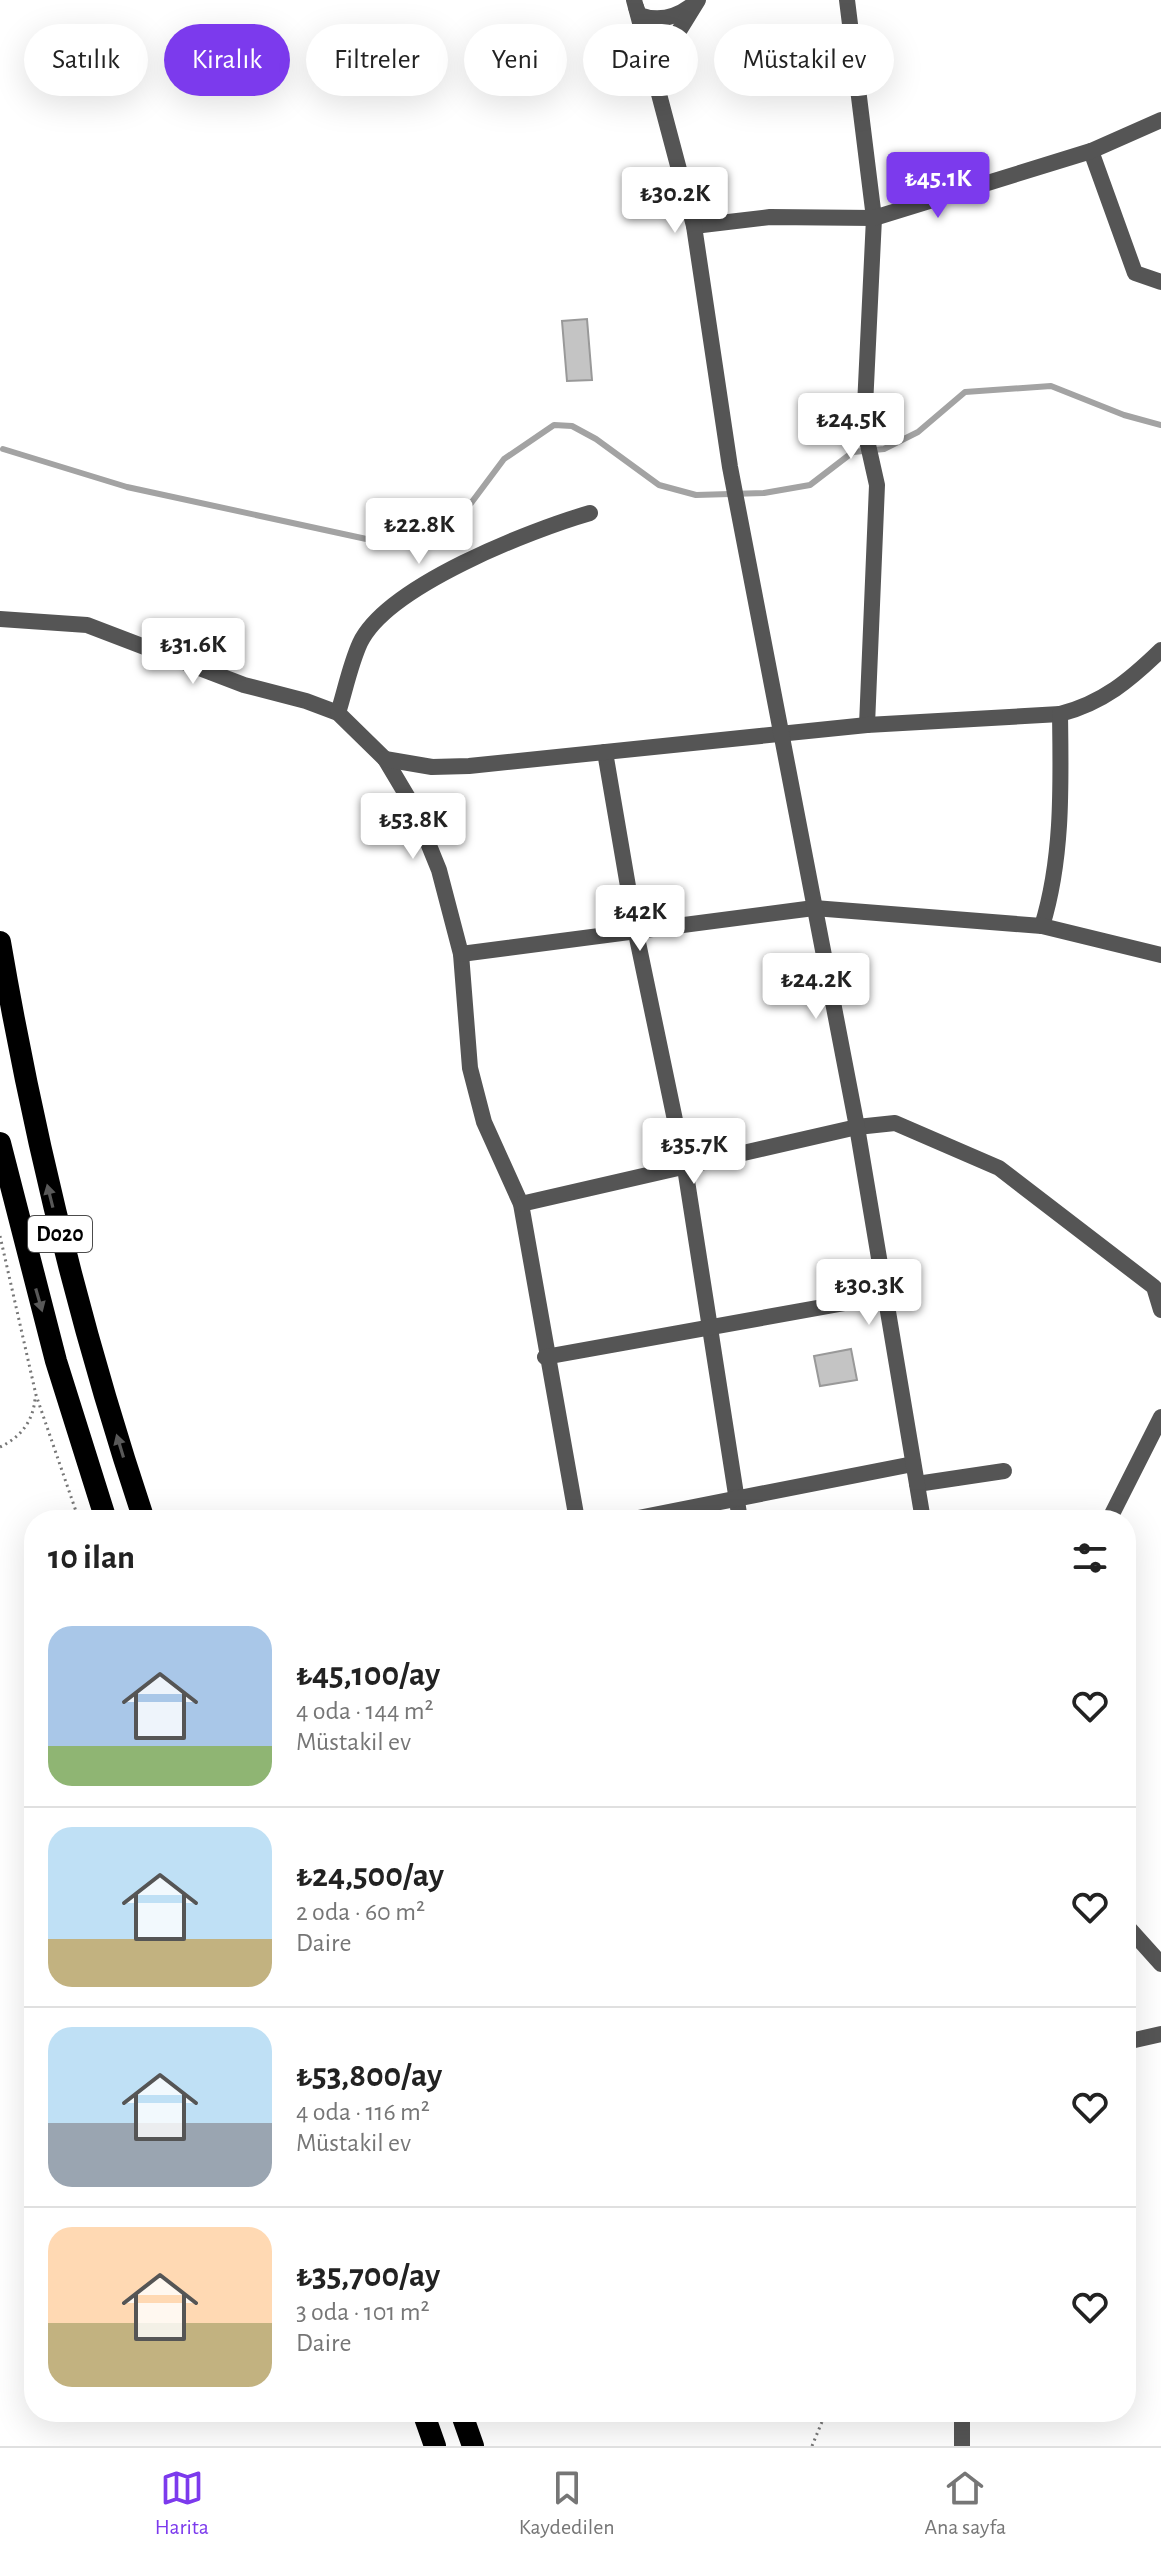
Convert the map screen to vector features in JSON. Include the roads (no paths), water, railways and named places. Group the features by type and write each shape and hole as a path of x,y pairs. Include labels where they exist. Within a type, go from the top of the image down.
{"highway":[{"name":"D020","path":"0,942 22,1073 56,1221 105,1397 141,1510"},
{"name":"D020","path":"0,1143 44,1319 103,1510"},
{"path":"427,2422 435,2446"},
{"path":"465,2422 473,2446"}],"street":[{"path":"847,0 874,218 864,427 877,485 867,725"},
{"path":"635,3 639,15 658,19 677,15 697,1"},
{"path":"668,123 660,77 676,33 697,1"},
{"path":"635,3 694,226 730,467 857,1127 921,1510"},
{"path":"694,226 770,217 874,218 1091,151 1161,120"},
{"path":"1091,151 1135,273 1161,282"},
{"path":"338,713 361,641 403,596 538,528 590,513"},
{"path":"0,619 87,625 244,685 306,701 338,713 385,759 413,806 439,870 461,954 470,1068 484,1122 521,1204 545,1357 575,1510"},
{"path":"385,759 432,767 469,766 867,725 1060,714 1091,706 1126,684 1161,650"},
{"path":"1042,926 1052,891 1061,797 1060,714"},
{"path":"605,752 636,933 685,1168 739,1510"},
{"path":"461,954 814,908 1042,926 1161,955"},
{"path":"521,1204 857,1127 895,1123 999,1168 1158,1287 1161,1310"},
{"path":"545,1357 710,1330 884,1296"},
{"path":"1114,1510 1161,1417"},
{"path":"680,1510 913,1464"},
{"path":"917,1484 1004,1471"},
{"path":"1136,1936 1161,1964"},
{"path":"1136,2040 1161,2034"},
{"path":"962,2422 962,2446"}],"waterway":[{"path":"3,449 127,487 394,545 424,546 448,534 504,459 554,425 572,426 596,439 659,485 696,495 764,493 810,485 853,452 884,449 918,432 965,392 1051,386 1124,415 1161,425"}]}
